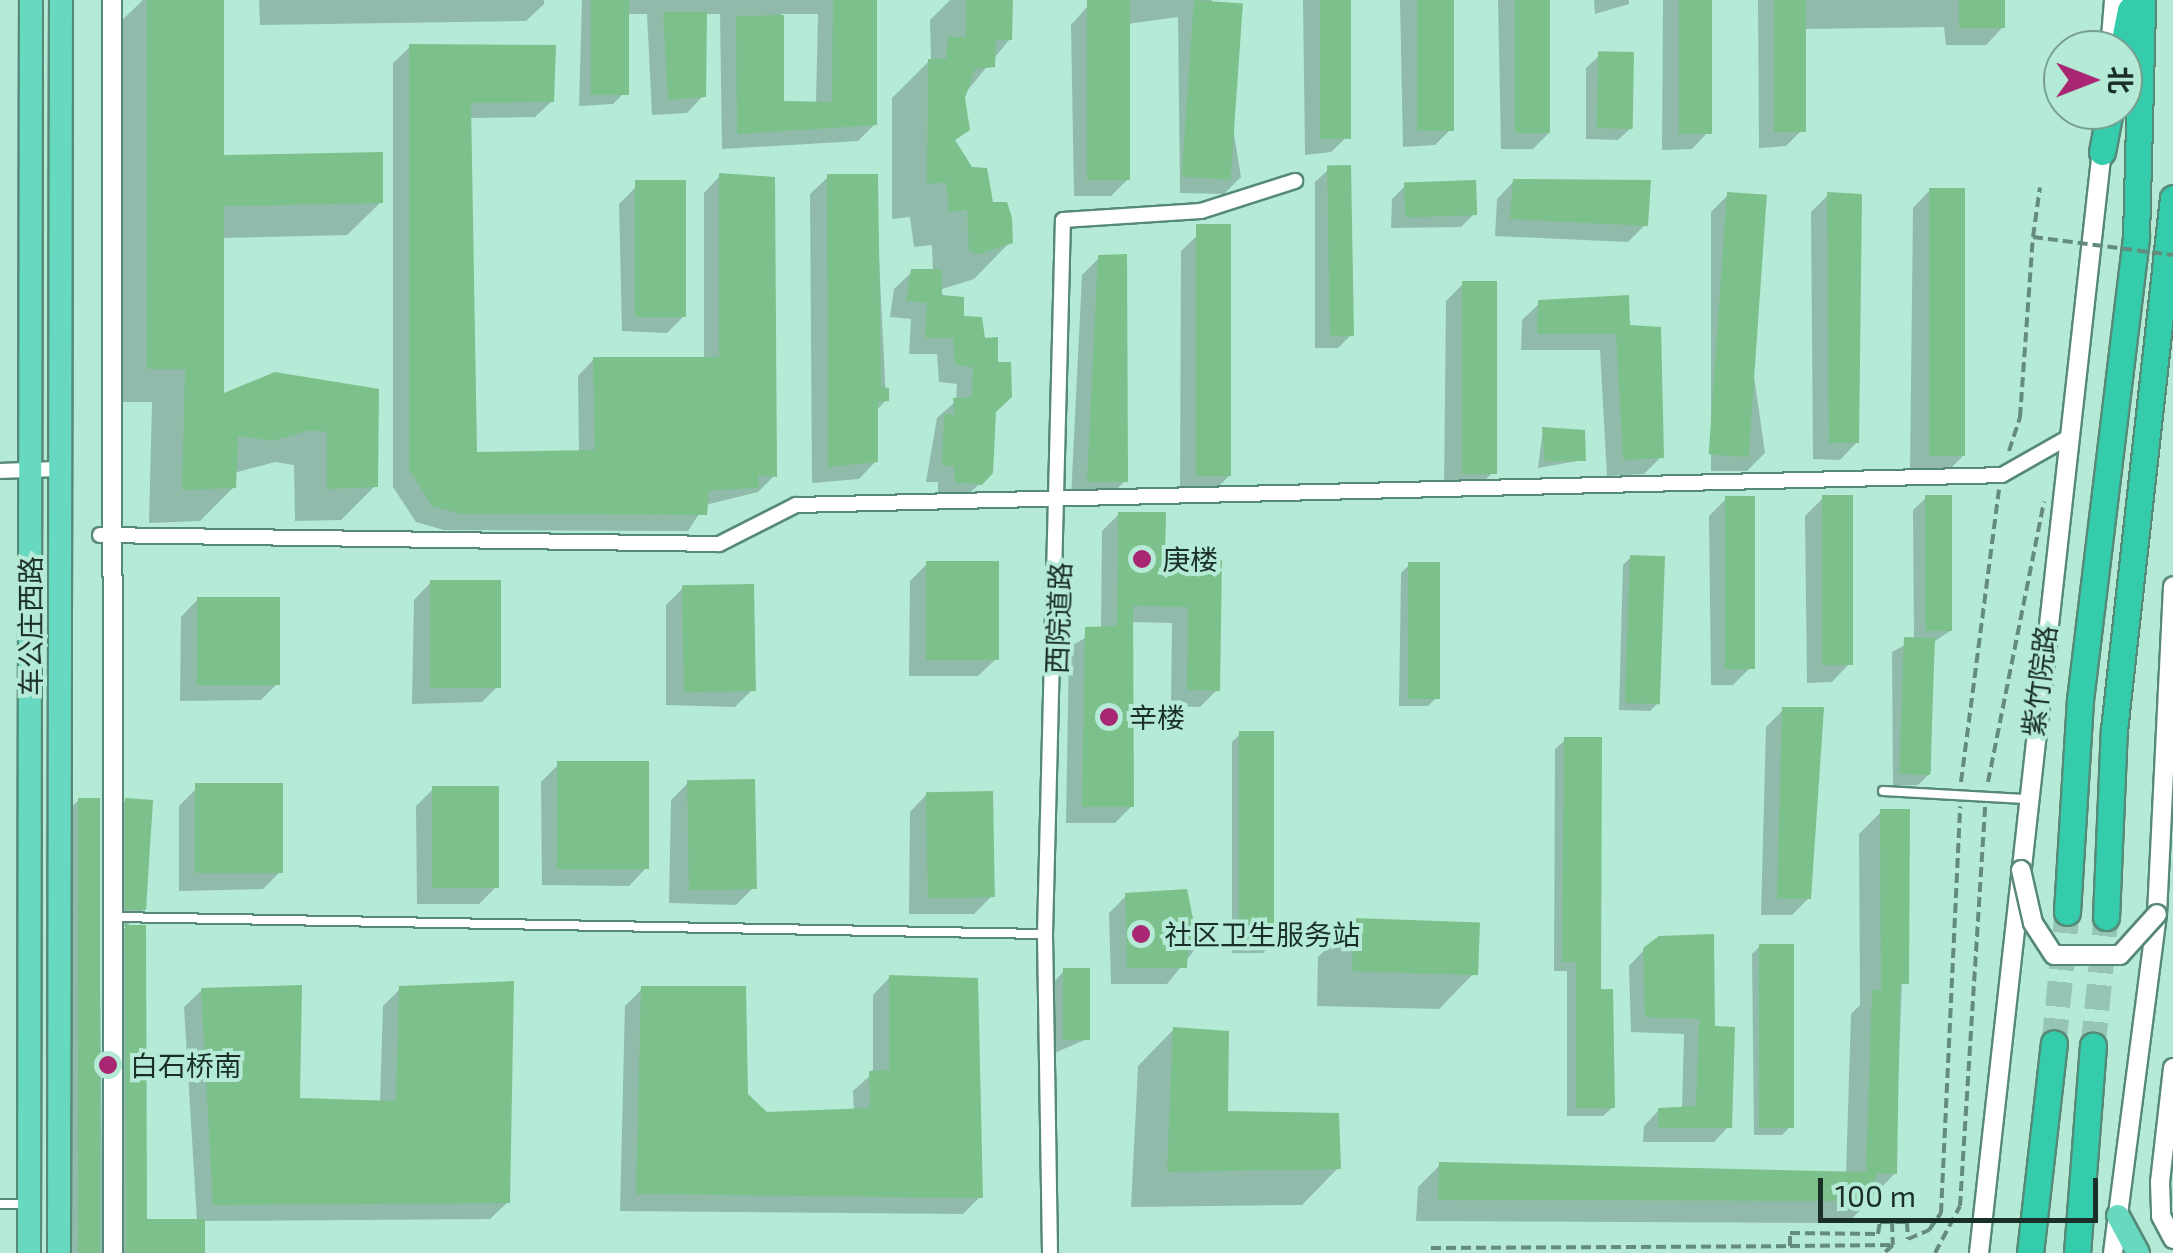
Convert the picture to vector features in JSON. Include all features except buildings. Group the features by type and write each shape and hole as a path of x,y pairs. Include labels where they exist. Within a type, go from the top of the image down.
{"highway":[{"path":"2126,30 2132,0"},
{"name":"紫竹院路","path":"2067,912 2080,700 2136,236 2142,0"},
{"path":"2102,152 2105,130"},
{"path":"2106,916 2114,730 2173,198"},
{"path":"2030,1253 2054,1043"},
{"path":"2077,1253 2094,1046"}],"main road":[{"name":"车公庄西路","path":"29,1253 31,0"},
{"name":"车公庄西路","path":"59,1253 61,0"},
{"path":"2118,1216 2138,1253"}],"street":[{"path":"112,0 104,536 113,1253"},
{"path":"2112,30 2114,0"},
{"name":"紫竹院路","path":"1979,1253 2021,870 2025,799 2102,152"},
{"name":"西院道路","path":"1050,1253 1045,934 1063,504 1064,220 1201,211 1295,180"},
{"path":"104,536 719,544 796,505 1063,504 2002,474 2069,438"},
{"path":"0,470 59,470"},
{"path":"2113,1253 2157,914 2173,586"},
{"path":"2021,870 2033,922 2054,955 2120,955 2157,914"},
{"path":"2173,1068 2160,1216 2173,1239"}],"lane":[{"path":"1883,791 1960,792 2025,799"},
{"path":"111,917 1045,934"},
{"path":"0,1204 29,1204"}],"path":[{"path":"1790,1246 1790,1233 1878,1234 1880,1222 1907,1222 1908,1239 1917,1239 1941,1213 1960,792 2002,474 2020,417 2040,188"},
{"path":"2034,237 2173,255"},
{"path":"1935,1253 1960,1206 1986,796 2048,491"},
{"path":"1892,1222 1893,1245"},
{"path":"1431,1248 1893,1245"},
{"path":"1884,1253 1893,1245"}],"tunnel":[{"path":"2054,1043 2067,912"},
{"path":"2093,1046 2106,917"}],"place":[{"name":"庚楼","path":"1142,559"},
{"name":"辛楼","path":"1109,717"},
{"name":"社区卫生服务站","path":"1141,934"},
{"name":"白石桥南","path":"108,1065"}]}
